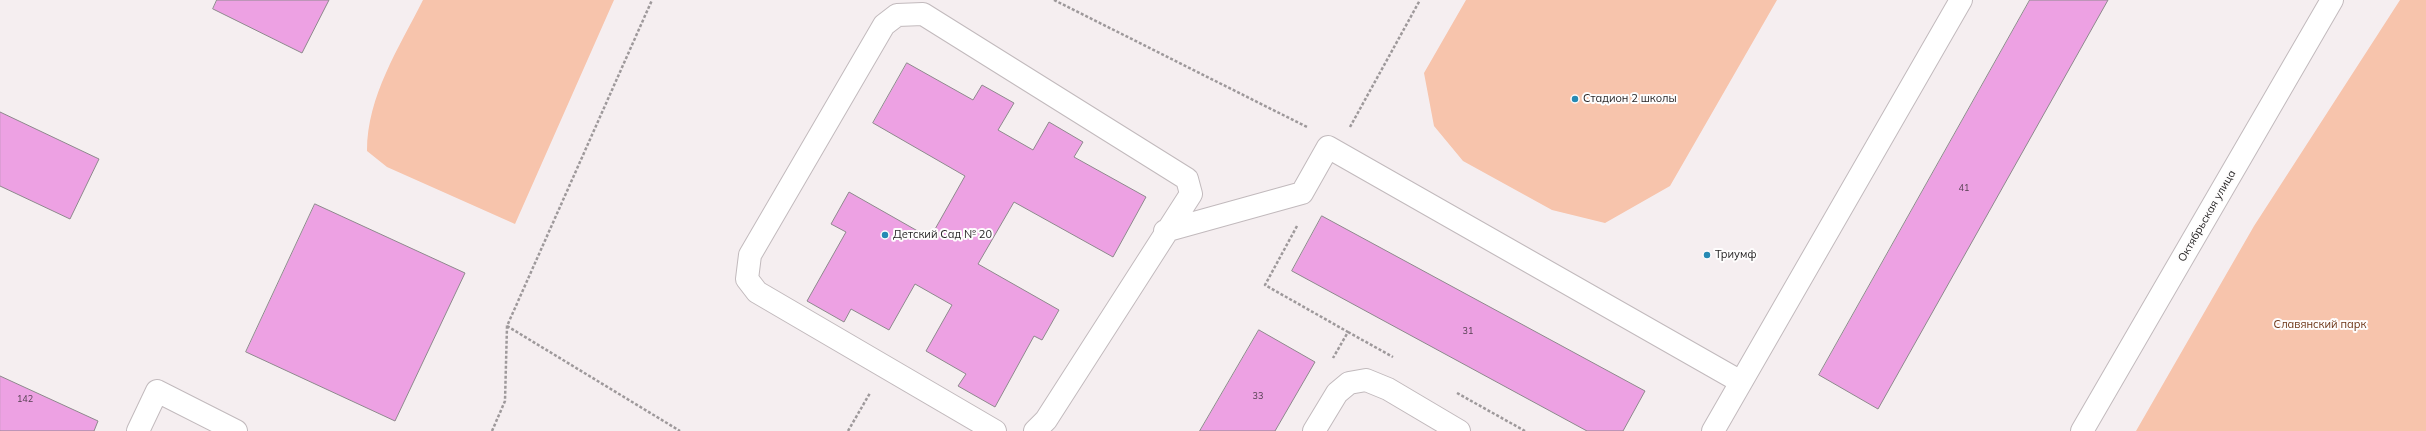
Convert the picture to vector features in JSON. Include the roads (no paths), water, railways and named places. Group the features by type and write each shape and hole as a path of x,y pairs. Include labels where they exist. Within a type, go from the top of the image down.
{"street":[{"path":"1713,431 1961,0"},
{"name":"Октябрьская улица","path":"2082,431 2332,0"},
{"path":"995,431 757,292 747,279 750,255 884,25 897,15 923,14 1186,179 1191,194 1165,231 1046,420 1035,431"},
{"path":"1165,231 1302,193 1328,147 1741,382"},
{"path":"1314,431 1337,393 1349,383 1366,380 1388,389 1459,431"},
{"path":"138,431 157,391 236,431"}],"place":[{"name":"Стадион 2 школы","path":"1575,99"},
{"name":"Детский Сад № 20","path":"885,235"},
{"name":"Триумф","path":"1707,255"}],"park label":[{"name":"Славянский парк","path":"2320,325"}]}
